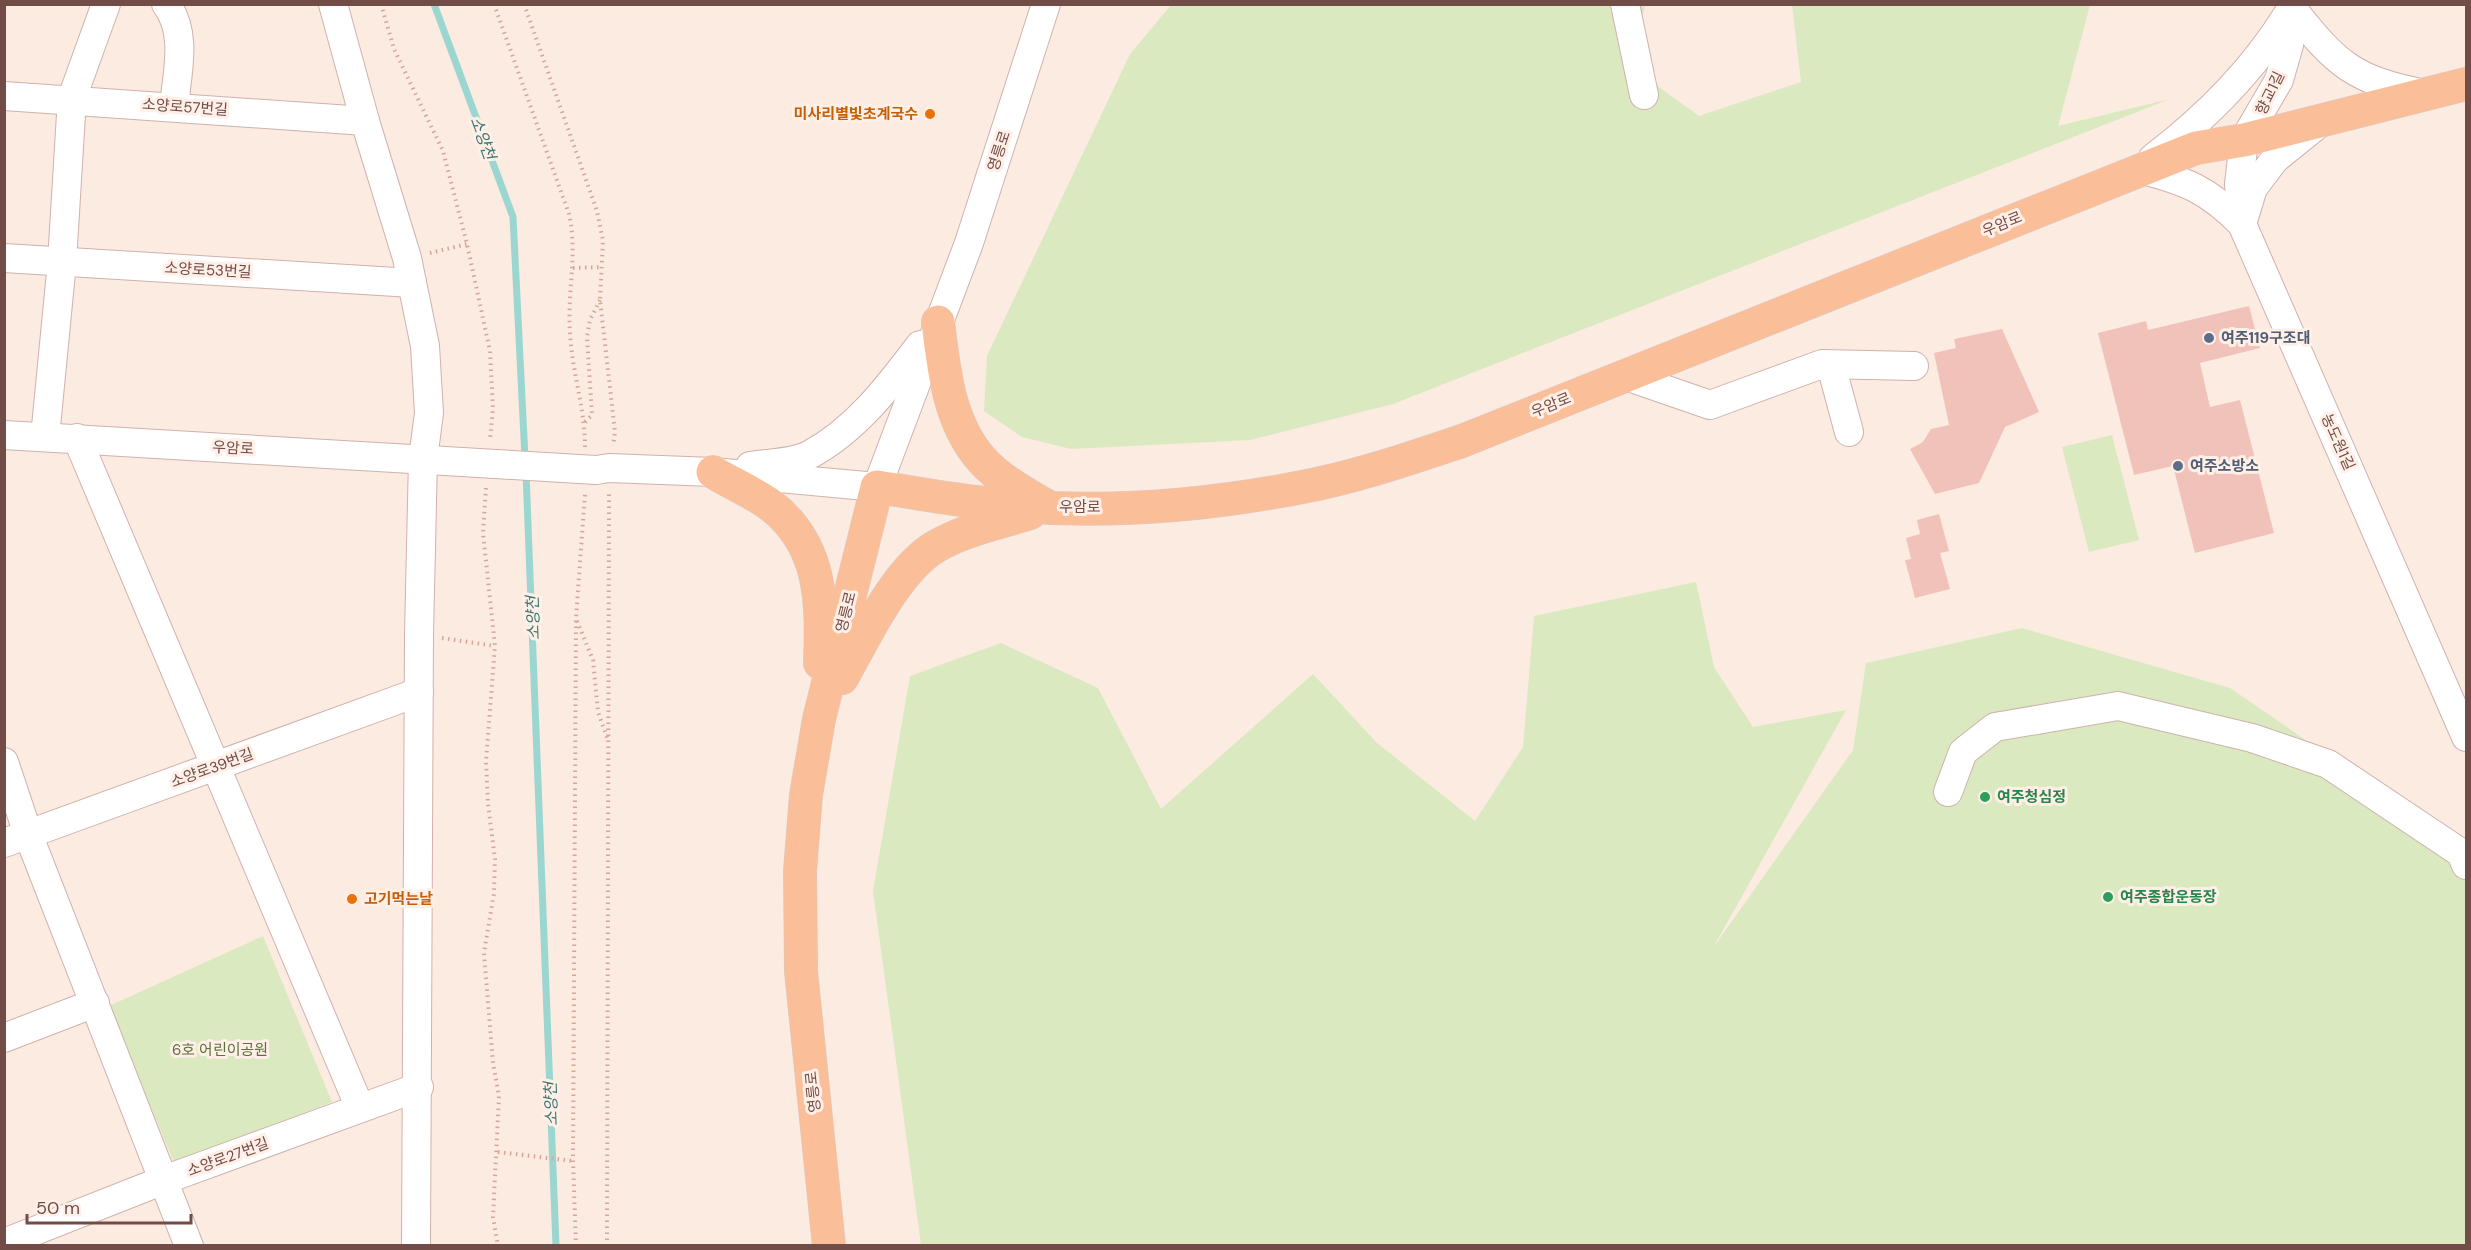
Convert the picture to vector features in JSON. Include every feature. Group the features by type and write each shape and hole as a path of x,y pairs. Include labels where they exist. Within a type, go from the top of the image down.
{"main road":[{"name":"우암로","path":"877,487 976,502 1049,507 1130,507 1212,500 1297,488 1383,467 1462,441 2196,148 2244,140 2466,84"},
{"path":"938,322 947,389 962,429 981,459 1008,482 1049,507"},
{"path":"713,472 770,505 798,533 815,566 821,624 819,719"},
{"name":"영릉로","path":"829,1245 801,971 800,871 806,795 819,719 877,487"},
{"path":"819,719 882,607 908,572 933,548 969,532 1049,507"}],"street":[{"path":"45,437 62,261 72,98 106,4"},
{"path":"166,4 172,13 180,39 174,106"},
{"path":"333,4 410,270 426,368 429,413 423,459 418,692 419,1087 416,1245"},
{"name":"영릉로","path":"877,487 969,243 1046,4"},
{"path":"1625,4 1644,95"},
{"path":"2139,169 2195,126 2235,86 2265,51 2292,6 2325,51 2351,70 2387,87 2427,95"},
{"name":"향교1길","path":"2244,140 2279,80 2289,45 2292,6"},
{"name":"소양로57번길","path":"4,96 72,98 365,121"},
{"path":"2139,169 2199,188 2220,201 2242,224 2253,188 2275,159 2324,120"},
{"name":"농도원1길","path":"2244,140 2239,184 2242,224 2466,737"},
{"name":"소양로53번길","path":"4,258 410,270"},
{"path":"713,472 808,456 852,425 883,393 938,322"},
{"path":"1626,376 1710,405 1822,364 1914,366"},
{"path":"1831,364 1849,432"},
{"name":"우암로","path":"4,435 593,470 713,472 877,487"},
{"path":"77,438 360,1108"},
{"name":"소양로39번길","path":"16,838 418,692"},
{"path":"1948,792 1963,752 1995,727 2118,706 2252,738 2328,764 2461,853 2466,865"},
{"path":"4,762 16,838 95,1003 189,1245"},
{"path":"4,1038 95,1003"},
{"name":"소양로27번길","path":"4,1243 164,1180 419,1087"}],"path":[{"path":"381,4 394,49 442,152 467,244 490,351 493,409 490,443"},
{"path":"494,4 569,214 574,237 570,332 593,470 610,743 607,1245"},
{"path":"525,4 597,211 603,241 600,300 615,432 593,470 576,618 573,1161 576,1245"},
{"path":"410,270 467,244"},
{"path":"573,268 603,267"},
{"path":"585,423 591,415 587,337 590,320 600,300"},
{"path":"487,477 483,533 495,646 486,760 488,804 495,859 494,893 484,953 493,1063 499,1096 493,1217 498,1245"},
{"path":"576,618 594,660 598,712 610,743"},
{"path":"419,634 495,646"},
{"path":"498,1152 573,1161"}],"green space":[{"path":"1171,5 1645,5 1631,67 1699,116 1801,82 1792,5 2090,5 2058,126 2170,99 1393,404 1250,440 1071,449 1022,437 984,411 987,356 1130,54"},
{"path":"2112,435 2139,540 2089,552 2062,447"},
{"path":"1696,582 1714,667 1753,727 1846,710 1713,948 1853,750 1866,663 2022,628 2230,688 2383,793 2466,838 2466,1245 921,1245 873,891 910,676 1001,643 1098,688 1161,809 1313,674 1377,743 1475,821 1523,747 1534,616"},
{"name":"6호 어린이공원","path":"263,936 332,1102 175,1165 109,1006"}],"building":[{"path":"2249,306 2260,348 2200,363 2210,407 2240,400 2274,533 2195,553 2173,466 2134,475 2098,333 2146,321 2148,330"},
{"path":"2002,329 2039,412 2005,427 1979,483 1935,494 1910,449 1923,442 1931,429 1949,425 1934,353 1956,348 1954,339"},
{"path":"1939,514 1949,551 1940,553 1950,589 1915,598 1905,560 1911,559 1906,538 1920,534 1917,520"}],"waterway":[{"name":"소양천","path":"434,4 513,217 525,458"},
{"name":"소양천","path":"526,473 556,1246"}],"place":[{"name":"미사리별빛초계국수","path":"930,114"},
{"name":"여주119구조대","path":"2209,338"},
{"name":"여주소방소","path":"2178,466"},
{"name":"여주청심정","path":"1985,797"},
{"name":"여주종합운동장","path":"2108,897"},
{"name":"고기먹는날","path":"352,899"}]}
